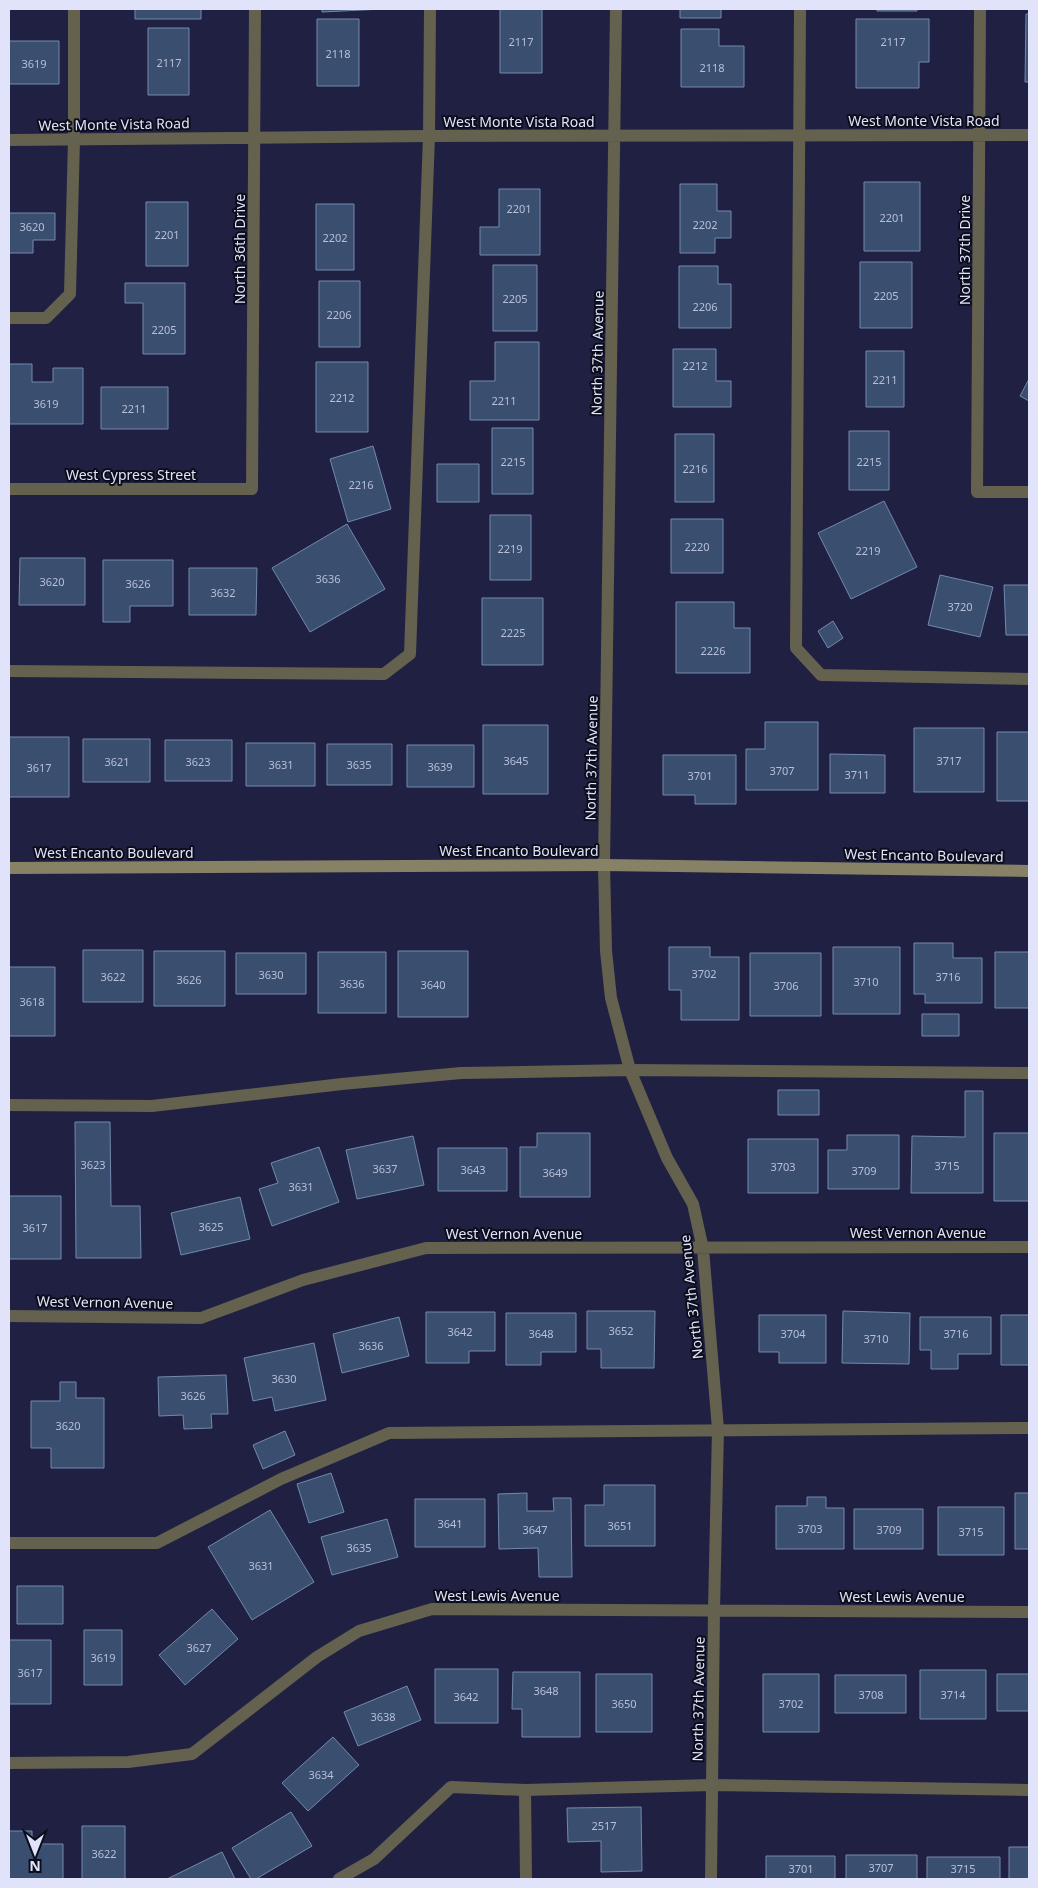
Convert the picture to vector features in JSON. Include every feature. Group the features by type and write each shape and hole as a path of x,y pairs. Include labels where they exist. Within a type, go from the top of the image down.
{"street":[{"path":"9,318 46,318 70,294 74,140 74,9"},
{"name":"North 36th Drive","path":"252,489 255,9"},
{"path":"9,671 384,674 410,654 429,136 430,9"},
{"name":"North 37th Avenue","path":"616,9 604,865 606,951 611,998 630,1070 667,1158 693,1204 704,1249 718,1429 711,1879"},
{"path":"800,9 796,648 822,675 1029,679"},
{"name":"North 37th Drive","path":"980,9 977,492 1029,492"},
{"name":"West Monte Vista Road","path":"9,140 429,136 1029,135"},
{"name":"West Cypress Street","path":"9,489 252,489"},
{"name":"West Encanto Boulevard","path":"9,868 604,865 1029,871"},
{"path":"9,1104 152,1106 342,1084 461,1073 630,1070 1029,1073"},
{"name":"West Vernon Avenue","path":"9,1316 201,1318 303,1280 426,1248 1029,1247"},
{"path":"9,1543 157,1543 281,1479 389,1433 1029,1428"},
{"name":"West Lewis Avenue","path":"9,1763 128,1762 192,1754 317,1657 359,1631 432,1609 1029,1612"},
{"path":"339,1879 374,1859 451,1787 525,1790 712,1785 1029,1790"},
{"path":"525,1790 526,1879"}],"building":[{"path":"135,9 201,9 201,19 135,19"},
{"path":"322,9 383,9 322,12"},
{"path":"500,9 542,9 542,73 500,73"},
{"path":"680,9 721,9 721,18 680,18"},
{"path":"877,9 917,9 917,11 877,11"},
{"path":"1026,14 1029,14 1029,82 1025,82"},
{"path":"317,19 359,19 359,86 317,86"},
{"path":"856,19 929,19 929,62 919,62 919,88 856,88"},
{"path":"148,28 189,28 189,95 148,95"},
{"path":"681,29 719,29 719,46 744,46 744,87 681,87"},
{"path":"9,41 59,41 59,84 9,84"},
{"path":"864,182 920,182 920,251 864,251"},
{"path":"680,184 717,184 717,211 731,211 731,238 715,238 715,253 680,253"},
{"path":"499,189 540,189 540,255 480,255 480,227 499,227"},
{"path":"146,202 188,202 188,266 146,266"},
{"path":"316,204 354,204 354,270 316,270"},
{"path":"9,213 55,213 55,240 33,240 33,253 9,253"},
{"path":"860,262 912,262 912,328 860,328"},
{"path":"493,265 537,265 537,331 493,331"},
{"path":"679,266 718,266 718,284 731,284 731,328 679,328"},
{"path":"319,281 360,281 360,347 319,347"},
{"path":"125,283 185,283 185,354 143,354 143,303 125,303"},
{"path":"495,342 539,342 539,420 470,420 470,381 495,381"},
{"path":"673,349 716,349 716,381 731,381 731,407 673,407"},
{"path":"866,351 904,351 904,407 866,407"},
{"path":"316,362 368,362 368,432 316,432"},
{"path":"9,364 32,364 32,382 53,382 53,368 83,368 83,424 9,424"},
{"path":"1029,379 1029,401 1020,396"},
{"path":"101,387 168,387 168,429 101,429"},
{"path":"492,428 533,428 533,494 492,494"},
{"path":"849,431 889,431 889,490 849,490"},
{"path":"675,434 714,434 714,502 675,502"},
{"path":"373,446 391,509 348,522 330,459"},
{"path":"437,464 479,464 479,502 437,502"},
{"path":"884,501 917,567 851,599 818,533"},
{"path":"490,515 531,515 531,580 490,580"},
{"path":"671,519 723,519 723,573 671,573"},
{"path":"347,524 385,589 310,632 272,568"},
{"path":"20,558 85,558 85,605 19,605"},
{"path":"103,560 173,560 173,606 130,606 130,622 103,622"},
{"path":"189,568 257,568 256,615 189,615"},
{"path":"940,575 993,587 980,637 928,625"},
{"path":"1004,585 1029,585 1029,635 1006,635"},
{"path":"482,598 543,598 543,665 482,665"},
{"path":"676,602 734,602 734,628 750,628 750,673 676,673"},
{"path":"833,621 843,638 828,648 818,631"},
{"path":"765,722 818,722 818,790 746,790 746,749 765,749"},
{"path":"483,725 548,725 548,794 483,794"},
{"path":"914,728 984,728 984,792 914,792"},
{"path":"997,732 1029,732 1029,801 997,801"},
{"path":"9,737 69,737 69,797 9,797"},
{"path":"83,739 150,739 150,782 83,782"},
{"path":"165,740 232,740 232,781 165,781"},
{"path":"246,743 315,743 315,786 246,786"},
{"path":"327,744 392,744 392,785 327,785"},
{"path":"407,745 474,745 474,787 407,787"},
{"path":"830,754 885,755 885,793 830,793"},
{"path":"663,755 736,755 736,804 695,804 695,795 663,795"},
{"path":"914,943 953,943 953,958 982,958 982,1003 925,1003 925,994 914,994"},
{"path":"669,947 710,947 710,957 739,957 739,1020 681,1020 681,990 669,990"},
{"path":"833,947 900,947 900,1014 833,1014"},
{"path":"83,950 143,950 143,1002 83,1002"},
{"path":"154,951 225,951 225,1006 154,1006"},
{"path":"398,951 468,951 468,1017 398,1017"},
{"path":"318,952 386,952 386,1013 318,1013"},
{"path":"995,952 1029,952 1029,1008 995,1008"},
{"path":"236,953 306,953 306,994 236,994"},
{"path":"750,953 821,953 821,1016 750,1016"},
{"path":"9,967 55,967 55,1036 9,1036"},
{"path":"922,1014 959,1014 959,1036 922,1036"},
{"path":"778,1090 819,1090 819,1115 778,1115"},
{"path":"965,1091 983,1091 983,1193 911,1193 912,1136 965,1137"},
{"path":"75,1122 110,1122 111,1206 140,1206 141,1258 76,1258"},
{"path":"537,1133 590,1133 590,1197 520,1197 520,1147 537,1147"},
{"path":"994,1133 1029,1133 1029,1201 994,1201"},
{"path":"847,1135 899,1135 899,1189 828,1189 828,1150 847,1150"},
{"path":"413,1136 424,1185 357,1199 346,1150"},
{"path":"748,1139 818,1139 818,1193 748,1193"},
{"path":"319,1147 339,1202 272,1226 259,1189 278,1183 271,1163"},
{"path":"438,1148 507,1148 507,1191 438,1191"},
{"path":"9,1196 61,1196 61,1259 9,1259"},
{"path":"240,1197 250,1239 181,1255 171,1213"},
{"path":"587,1311 655,1311 654,1368 601,1368 601,1349 587,1349"},
{"path":"843,1311 910,1313 909,1364 842,1363"},
{"path":"426,1312 495,1312 495,1351 469,1351 469,1363 426,1363"},
{"path":"506,1313 576,1313 576,1352 541,1352 541,1365 506,1365"},
{"path":"759,1315 826,1315 826,1363 779,1363 779,1352 759,1352"},
{"path":"1001,1315 1029,1315 1029,1365 1001,1365"},
{"path":"399,1317 409,1356 342,1373 333,1334"},
{"path":"920,1317 991,1317 991,1354 958,1354 958,1369 931,1369 931,1350 920,1350"},
{"path":"314,1343 326,1400 275,1411 272,1397 253,1401 244,1358"},
{"path":"226,1375 228,1414 211,1414 212,1428 184,1429 183,1415 159,1416 158,1377"},
{"path":"60,1382 76,1382 76,1398 104,1398 104,1468 51,1468 51,1448 31,1448 31,1401 60,1401"},
{"path":"285,1431 295,1455 263,1469 253,1445"},
{"path":"331,1473 344,1512 309,1523 297,1484"},
{"path":"604,1485 655,1485 655,1546 585,1546 585,1505 604,1505"},
{"path":"527,1493 527,1511 554,1511 553,1498 571,1498 572,1577 539,1577 538,1548 499,1549 498,1494"},
{"path":"1015,1493 1029,1493 1029,1549 1015,1549"},
{"path":"807,1497 826,1497 826,1508 844,1508 844,1549 776,1549 776,1506 807,1506"},
{"path":"415,1499 485,1499 485,1547 415,1547"},
{"path":"938,1507 1004,1507 1004,1555 938,1555"},
{"path":"854,1509 923,1509 923,1549 854,1549"},
{"path":"270,1510 314,1582 252,1620 208,1547"},
{"path":"387,1519 398,1557 332,1575 321,1537"},
{"path":"17,1586 63,1586 63,1624 17,1624"},
{"path":"212,1609 238,1639 185,1685 159,1655"},
{"path":"84,1630 122,1630 122,1685 84,1685"},
{"path":"9,1640 51,1640 51,1704 9,1704"},
{"path":"435,1669 498,1669 498,1723 435,1723"},
{"path":"920,1670 986,1670 986,1719 920,1719"},
{"path":"513,1672 580,1672 580,1737 522,1737 522,1709 512,1709"},
{"path":"596,1674 652,1674 652,1732 596,1732"},
{"path":"763,1674 819,1674 819,1732 763,1732"},
{"path":"997,1674 1029,1674 1029,1711 997,1711"},
{"path":"835,1675 906,1675 906,1713 835,1713"},
{"path":"407,1686 421,1720 358,1746 344,1712"},
{"path":"333,1737 359,1765 308,1811 282,1783"},
{"path":"641,1807 642,1871 601,1872 601,1841 568,1842 567,1808"},
{"path":"291,1812 312,1846 256,1879 251,1879 232,1848"},
{"path":"82,1826 125,1826 125,1879 82,1879"},
{"path":"9,1831 32,1831 32,1844 63,1844 63,1879 9,1879"},
{"path":"1009,1847 1029,1847 1029,1879 1009,1879"},
{"path":"222,1852 235,1879 167,1879"},
{"path":"846,1855 917,1855 917,1879 846,1879"},
{"path":"766,1856 835,1856 835,1879 766,1879"},
{"path":"927,1857 1000,1857 1000,1879 927,1879"}]}
